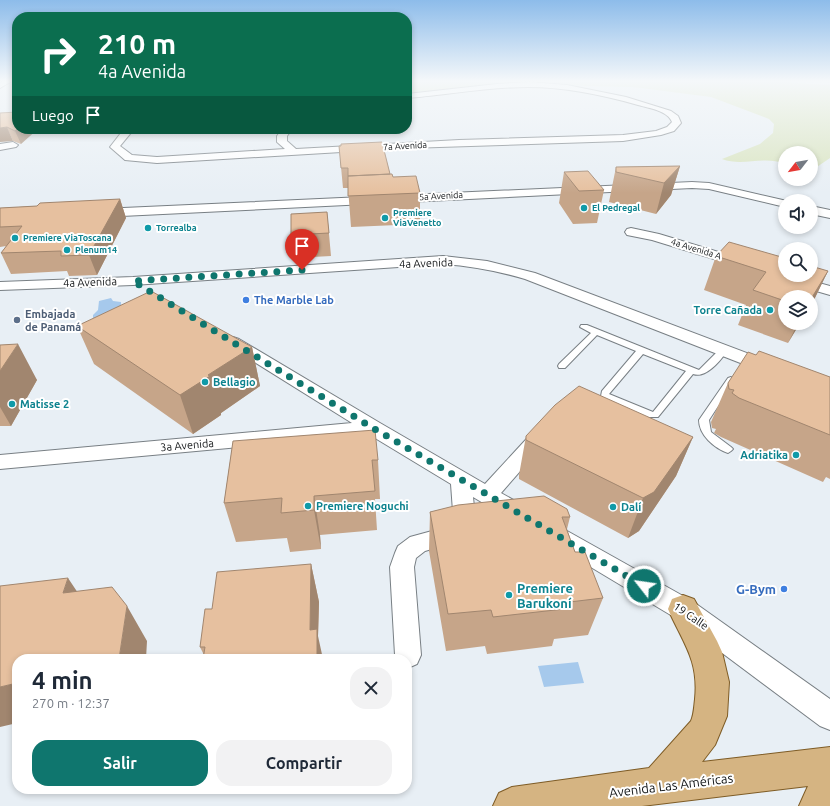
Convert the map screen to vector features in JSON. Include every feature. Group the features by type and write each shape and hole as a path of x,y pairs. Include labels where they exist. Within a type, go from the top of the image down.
{"main road":[{"path":"659,786 703,733 710,716 713,682 706,652 683,609"},
{"name":"Avenida Las Américas","path":"512,806 830,765"},
{"path":"818,806 830,781"}],"street":[{"name":"7a Avenida","path":"125,134 115,147 129,158 157,160 461,143 612,139 666,132 677,123 676,119"},
{"path":"283,134 282,142 294,152"},
{"path":"0,147 13,145"},
{"name":"5a Avenida","path":"91,213 692,185 709,186 778,202"},
{"path":"818,211 830,214"},
{"name":"4a Avenida A","path":"631,232 655,237 754,267"},
{"name":"4a Avenida","path":"0,286 133,281 443,260 470,262 502,268 530,276 724,350 741,365 778,371"},
{"path":"133,281 160,297"},
{"path":"800,282 830,291"},
{"name":"19 Calle","path":"220,334 373,428 683,609 830,716"},
{"path":"487,495 533,444 553,425"},
{"name":"3a Avenida","path":"0,462 373,428"},
{"path":"408,654 402,567 406,553 418,544 461,532 465,527 461,479"}],"lane":[{"path":"584,327 640,351 698,373 702,372 724,350"},
{"path":"562,366 596,332"},
{"path":"640,351 604,393 605,396 650,415 655,414 691,371"},
{"path":"728,449 709,436 704,420 741,365"}],"green space":[{"path":"768,119 830,119 830,158 818,166 818,146 778,146 778,162 738,162 722,159 760,144 773,133 774,124"}],"water":[{"path":"111,298 113,301 121,302 121,306 95,319 93,318 93,315 98,310 99,301"},
{"path":"578,662 584,683 544,687 538,666"}],"building":[{"path":"0,119 12,119 12,130 7,127 0,128"},
{"path":"382,142 390,174 348,176 348,168 341,168 339,146 341,146 341,144"},
{"path":"680,166 664,183 616,172 616,167"},
{"path":"588,171 604,190 579,191 564,172"},
{"path":"392,174 393,177 416,176 420,193 348,196 348,176"},
{"path":"120,199 89,255 61,256 61,251 1,253 22,226 0,227 0,208 37,206 40,203"},
{"path":"327,212 329,233 291,235 291,214"},
{"path":"729,242 778,256 778,282 818,282 818,268 828,271 816,290 778,290 778,299 753,290 766,272 716,256"},
{"path":"151,291 252,347 180,395 77,326"},
{"path":"18,344 0,371 0,345"},
{"path":"759,351 830,377 830,435 739,398 732,393 734,390 729,389 728,383 748,352 756,355"},
{"path":"579,386 693,437 654,492 643,498 526,440 526,436 555,405"},
{"path":"375,430 378,460 372,460 375,491 314,496 314,510 281,513 282,498 224,503 233,441"},
{"path":"544,496 567,509 570,517 562,517 575,552 585,552 603,598 561,603 564,609 493,617 491,610 448,614 430,512 458,505"},
{"path":"311,564 310,630 317,629 317,654 204,654 205,647 200,647 205,609 212,609 217,572"},
{"path":"68,578 63,593 112,587 127,606 120,654 12,654 12,684 0,687 0,586"}],"place":[{"name":"El Pedregal","path":"584,208"},
{"name":"Premiere ViaVenetto","path":"385,218"},
{"name":"Torrealba","path":"148,228"},
{"name":"Premiere ViaToscana","path":"15,238"},
{"name":"Plenum14","path":"67,250"},
{"name":"The Marble Lab","path":"246,300"},
{"name":"Torre Cañada","path":"770,310"},
{"name":"Embajada de Panamá","path":"17,320"},
{"name":"Bellagio","path":"205,382"},
{"name":"Matisse 2","path":"12,404"},
{"name":"Adriatika","path":"796,455"},
{"name":"Premiere Noguchi","path":"308,506"},
{"name":"Dalí","path":"613,507"},
{"name":"G-Bym","path":"784,589"},
{"name":"Premiere Barukoní","path":"509,595"}],"route":[{"path":"302,270 133,281 373,428 644,586"}]}
